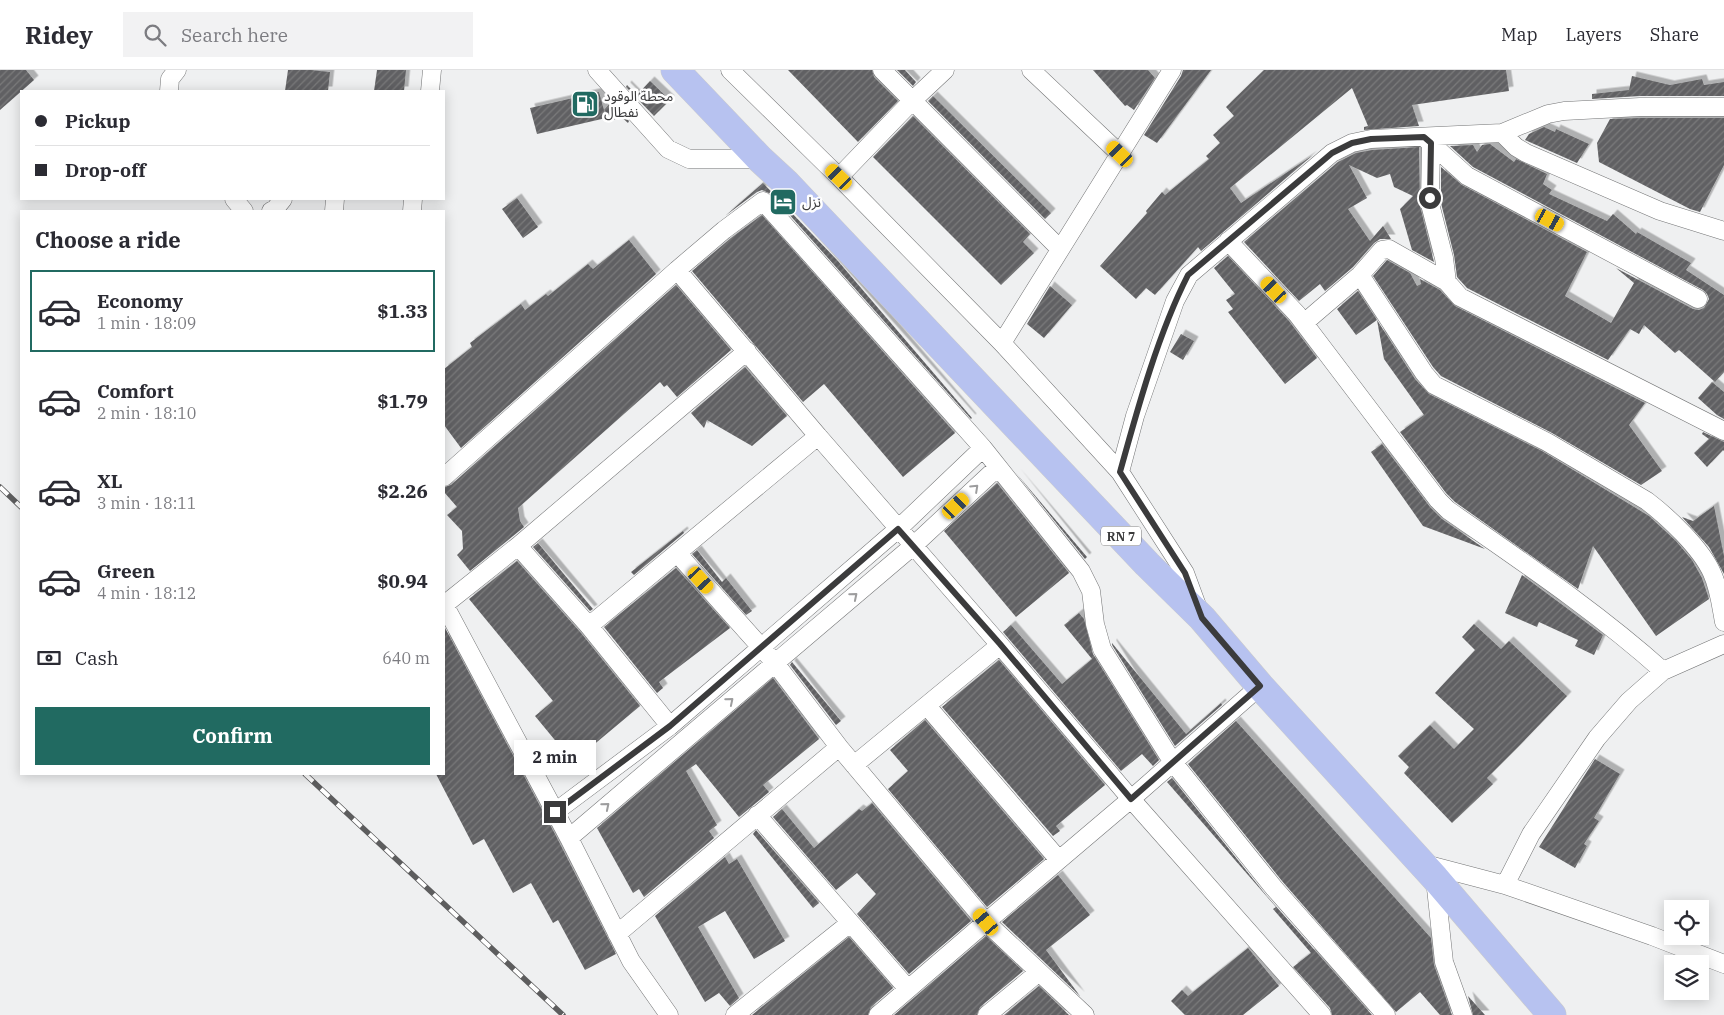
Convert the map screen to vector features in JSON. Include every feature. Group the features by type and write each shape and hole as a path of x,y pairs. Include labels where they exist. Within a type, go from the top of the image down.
{"main road":[{"name":"RN 7","path":"675,70 760,159 786,183 1147,564 1202,618 1260,686 1428,871 1552,1015"}],"street":[{"path":"169,90 170,79 177,70"},
{"path":"430,90 432,70"},
{"path":"597,70 668,149 689,159 760,159"},
{"path":"730,70 839,177 1002,343 1120,472 1185,573 1202,618"},
{"path":"882,70 1060,249"},
{"path":"839,177 913,100 945,70"},
{"path":"1031,70 1120,154"},
{"path":"1002,343 1172,70"},
{"path":"1120,472 1135,416 1175,301 1188,275 1332,153 1352,143 1371,139 1427,140 1502,134 1548,114 1564,111 1640,107 1724,107"},
{"path":"1502,134 1516,147 1526,153 1660,211 1724,231"},
{"path":"1427,140 1430,198 1444,258 1447,282"},
{"path":"1427,140 1467,176 1698,299"},
{"path":"445,476 677,270 724,230 786,183"},
{"path":"235,200 243,210"},
{"path":"273,210 282,200"},
{"path":"763,201 983,448 1081,571 1091,591 1095,624 1102,649 1172,761 1274,888 1386,1015"},
{"path":"1228,241 1304,323 1438,500 1448,510 1545,577 1613,628 1663,671"},
{"path":"1304,323 1360,275 1380,252 1389,249 1447,282 1460,296 1724,431"},
{"path":"677,270 898,529 1000,644 1131,799 1322,1015"},
{"path":"1360,275 1424,373 1434,385 1547,442 1647,501 1660,511 1704,558 1712,572 1724,622"},
{"path":"445,603 518,546 747,351"},
{"path":"588,626 818,436"},
{"path":"555,812 670,726 898,529 983,448"},
{"path":"569,838 913,546 998,467"},
{"path":"518,546 588,626 670,726"},
{"path":"677,553 775,663 839,747 986,922 1085,1015"},
{"path":"445,606 569,838 631,961 669,1015"},
{"path":"854,765 1000,644"},
{"path":"1505,885 1531,834 1597,738 1629,701 1663,671 1724,644"},
{"path":"878,1015 1260,686"},
{"path":"927,706 1059,860"},
{"path":"617,934 839,747"},
{"path":"757,815 908,989"},
{"path":"1463,1015 1444,962 1428,871 1505,885 1652,936 1724,964"},
{"path":"735,1015 850,923"},
{"path":"987,1015 1039,972"}],"building":[{"path":"0,70 26,70 34,80 23,90 20,90 20,92 0,110"},
{"path":"288,70 330,72 328,90 285,90"},
{"path":"377,70 406,70 404,90 374,90"},
{"path":"788,70 872,70 874,77 898,101 858,142"},
{"path":"897,70 905,70 916,82 913,86"},
{"path":"1093,70 1148,70 1155,78 1134,110 1127,105 1125,106"},
{"path":"1183,70 1211,70 1157,143 1144,135"},
{"path":"1264,70 1506,70 1509,91 1412,105 1419,126 1364,130 1364,127 1368,126 1352,88 1230,188 1241,203 1313,155 1201,251 1198,247 1155,295 1146,288 1136,299 1100,266 1147,213 1146,211 1162,192 1165,195 1209,159 1206,156 1220,143 1213,135 1234,116 1226,107"},
{"path":"1632,76 1670,85 1702,79 1704,85 1724,82 1724,96 1640,96 1592,99 1592,94 1629,90"},
{"path":"650,81 670,100 654,116 626,87 627,85 637,95"},
{"path":"599,92 606,118 537,134 530,108"},
{"path":"933,96 1051,213 1045,219 928,101"},
{"path":"611,102 629,121 628,123 619,115 614,120 604,110"},
{"path":"913,116 1030,234 1023,242 1034,253 1001,285 873,157"},
{"path":"1724,118 1724,165 1700,212 1690,209 1599,162 1597,143 1610,119"},
{"path":"1544,127 1555,132 1556,129 1589,144 1577,163 1525,140 1529,134"},
{"path":"1490,144 1514,162 1516,159 1547,174 1543,184 1552,190 1549,194 1607,221 1613,214 1636,234 1637,232 1691,263 1686,270 1724,295 1724,372 1715,382 1679,350 1675,353 1644,325 1639,334 1630,329 1608,360 1467,288 1457,277 1454,255 1441,203 1441,167 1462,185 1587,252 1565,296 1611,323 1634,283 1616,268 1693,309 1699,310 1704,308 1709,299 1703,290 1473,167 1450,146 1473,145 1477,152 1482,145"},
{"path":"1419,147 1420,206 1434,262 1412,250 1400,209 1413,196 1394,187 1390,174 1377,178 1349,165 1367,198 1348,209 1370,241 1383,226 1391,239 1380,239 1374,243 1353,267 1325,291 1320,284 1299,301 1244,242 1338,162 1356,153 1372,150"},
{"path":"763,183 838,261 971,419 771,194 762,190 757,192 725,216"},
{"path":"517,198 538,227 523,238 502,209"},
{"path":"762,215 955,433 903,477 824,384 803,402 692,271"},
{"path":"629,240 656,274 461,448 445,426 445,368 472,347 470,343 521,304 525,310 546,294 548,296 588,264 593,269"},
{"path":"1228,256 1289,321 1317,358 1285,384 1228,312 1233,309 1226,300 1235,294 1214,268"},
{"path":"1387,260 1410,273 1417,286 1421,284 1420,279 1440,290 1455,306 1645,403 1629,425 1662,471 1641,485 1552,433 1441,376 1433,367 1373,276"},
{"path":"676,285 731,350 677,397 667,385 664,387 660,382 518,508 520,521 524,527 470,571 457,555 463,549 462,531 447,515 457,507 445,493 445,487 451,485"},
{"path":"1050,286 1072,305 1044,338 1027,324"},
{"path":"1358,291 1377,320 1356,335 1337,309"},
{"path":"1377,320 1415,379 1429,394 1542,451 1649,516 1676,541 1692,560 1702,578 1709,599 1656,636 1593,546 1578,589 1455,502 1446,493 1400,432 1424,415 1384,359"},
{"path":"1181,334 1194,341 1183,360 1170,352"},
{"path":"745,367 787,416 752,446 707,420 704,428 691,413"},
{"path":"1712,382 1724,392 1724,419 1698,398"},
{"path":"1703,432 1724,442 1724,451 1707,467 1694,453 1709,439 1702,434"},
{"path":"1382,444 1430,507 1442,519 1485,549 1423,526 1371,452"},
{"path":"1016,473 1087,557 1085,559 1081,554"},
{"path":"997,483 1069,573 1016,617 944,531"},
{"path":"1714,506 1724,556 1724,574 1709,547 1682,517 1693,521"},
{"path":"683,531 684,533 634,575 631,572"},
{"path":"538,543 593,609 590,611 533,547"},
{"path":"697,550 722,582 726,578 752,611 746,615 692,554"},
{"path":"517,561 581,633 640,706 573,762 535,716 553,701 469,599"},
{"path":"676,568 730,628 659,682 663,688 657,693 604,627"},
{"path":"1522,575 1603,635 1594,655 1575,646 1578,640 1539,622 1537,627 1505,613"},
{"path":"1079,613 1084,619 1093,654 1159,760 1153,766 1142,754 1121,771 1003,632 1011,625 1062,684 1092,659 1064,625"},
{"path":"1474,624 1501,649 1509,641 1567,696 1487,778 1493,784 1452,823 1404,773 1409,767 1398,756 1430,725 1454,749 1474,729 1435,693 1475,650 1462,637"},
{"path":"445,628 555,834 616,954 585,970 558,920 553,923 531,883 513,893 484,839 473,845 437,775 445,775"},
{"path":"1112,643 1186,734 1221,703 1222,705 1175,746"},
{"path":"999,660 1105,785 1056,826 1060,831 1053,836 942,707"},
{"path":"792,662 841,721 836,725 790,665"},
{"path":"773,678 819,739 763,785 769,792 739,817 696,764 686,771 717,825 709,831 714,838 644,897 639,889 633,893 597,828"},
{"path":"925,720 1044,859 987,907 888,789 908,771 890,750"},
{"path":"1236,721 1431,938 1434,965 1452,1015 1440,1015 1420,992 1396,1012 1282,881 1188,764"},
{"path":"1595,759 1620,774 1594,818 1599,821 1584,844 1587,846 1575,868 1539,847"},
{"path":"1172,778 1266,895 1372,1015 1332,1015 1330,1008 1293,967 1311,953 1273,909 1276,907 1167,782"},
{"path":"872,803 971,921 909,974 857,914 876,894 857,873 836,890 773,817 782,809 814,848 859,809 862,811"},
{"path":"756,830 819,903 813,908 753,834"},
{"path":"725,857 729,864 737,859 785,941 754,959 725,911 698,927 739,998 730,1006 719,993 705,1002 655,916"},
{"path":"1058,875 1090,915 1046,950 1080,996 1002,922"},
{"path":"986,936 1023,971 980,1007 977,1015 894,1015"},
{"path":"849,937 893,988 871,1007 868,1015 752,1015"},
{"path":"1248,948 1279,986 1243,1015 1185,1015 1171,1001 1182,990 1188,996"},
{"path":"1039,986 1069,1015 1004,1015"},
{"path":"1468,996 1485,1015 1473,1015"}],"railway":[{"path":"0,487 20,506"},
{"path":"306,775 563,1015"}],"place":[{"name":"محطة الوقود نفطال","path":"585,104"},
{"name":"نزل","path":"783,202"}],"route":[{"path":"555,812 670,726 898,529 1000,644 1131,799 1172,761 1260,686 1202,618 1185,573 1120,472 1135,416 1175,301 1188,275 1332,153 1352,143 1371,139 1424,137 1431,143 1430,198"}]}
